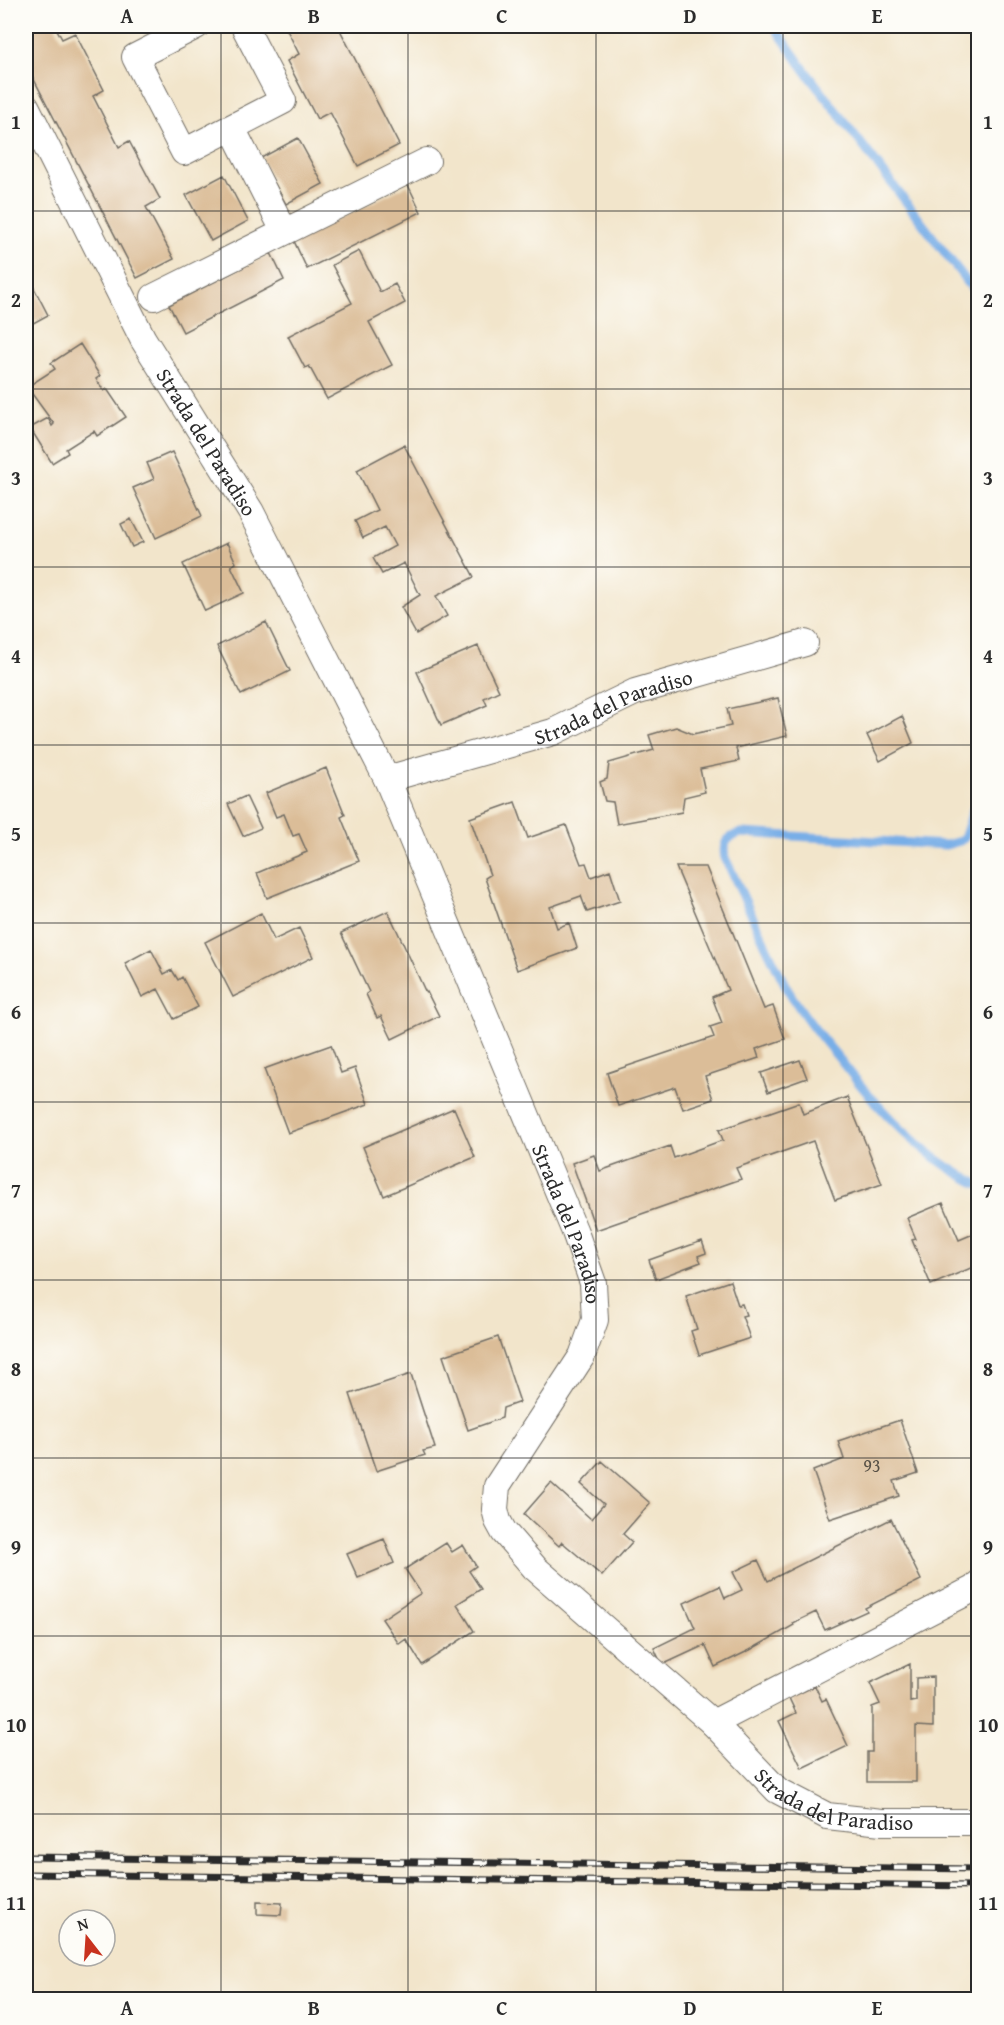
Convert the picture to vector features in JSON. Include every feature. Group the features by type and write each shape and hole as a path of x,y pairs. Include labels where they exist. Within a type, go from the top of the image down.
{"street":[{"path":"186,28 135,57 184,152 283,101 244,26"},
{"name":"Strada del Paradiso","path":"26,106 143,339 251,512 387,779 575,1232 593,1283 595,1320 582,1356 497,1486 495,1509 504,1532 535,1568 713,1723 777,1790 827,1816 882,1822 978,1822"},
{"path":"232,128 284,231"},
{"path":"154,297 427,161"},
{"name":"Strada del Paradiso","path":"387,779 553,732 635,692 806,643"},
{"path":"713,1723 975,1588 978,1584"}],"building":[{"path":"26,26 55,26 62,39 75,33 104,90 93,96 119,147 129,141 160,199 146,207 174,259 137,278 26,64"},
{"path":"285,26 338,26 399,145 358,166 330,112 317,119 287,61 299,54"},
{"path":"298,138 323,184 286,204 261,158"},
{"path":"224,175 248,221 211,241 186,195"},
{"path":"408,185 421,212 307,269 294,241"},
{"path":"359,251 380,292 395,284 405,303 369,322 392,365 327,399 309,366 305,368 288,336 352,303 332,265"},
{"path":"271,253 284,280 183,332 169,305"},
{"path":"32,284 48,315 26,327 26,288"},
{"path":"80,344 100,376 96,379 104,391 107,389 126,417 97,436 94,431 66,449 68,453 52,463 30,428 48,418 52,426 54,424 27,387 55,369 51,363"},
{"path":"404,445 474,577 436,596 447,616 416,634 401,607 420,595 404,563 382,574 373,558 395,546 385,527 363,538 355,521 377,510 357,470"},
{"path":"172,452 202,516 156,538 133,488 154,479 147,463"},
{"path":"131,519 143,542 132,547 121,524"},
{"path":"227,543 236,563 231,566 244,593 205,611 183,564"},
{"path":"266,622 290,671 241,695 217,646"},
{"path":"478,646 499,691 484,698 487,705 441,725 417,672"},
{"path":"778,698 787,736 736,748 739,761 700,769 705,792 684,797 682,812 617,824 613,802 605,801 600,782 607,779 609,763 654,750 649,735 676,727 693,734 731,726 727,709"},
{"path":"902,716 913,743 880,761 867,735"},
{"path":"326,768 345,815 341,817 359,861 267,898 257,873 307,852 299,834 293,836 284,814 276,817 266,793"},
{"path":"246,796 261,828 243,836 228,804"},
{"path":"515,802 528,838 566,825 581,864 586,863 591,877 610,870 620,901 587,912 581,896 550,907 557,928 569,923 577,948 517,970 485,878 490,875 470,818"},
{"path":"676,867 706,867 764,1009 773,1006 785,1039 756,1049 759,1058 705,1076 713,1099 683,1109 675,1087 618,1106 607,1073 714,1037 710,1027 722,1023 712,997 728,990"},
{"path":"388,911 439,1016 392,1039 381,1016 377,1018 366,994 369,992 341,933"},
{"path":"261,913 274,940 299,928 313,957 233,997 205,942"},
{"path":"151,949 164,974 172,970 178,980 182,977 198,1007 174,1019 158,989 142,997 125,963"},
{"path":"331,1045 341,1073 355,1068 368,1104 288,1133 264,1069"},
{"path":"800,1060 807,1078 768,1092 761,1073"},
{"path":"847,1097 882,1184 835,1200 813,1141 736,1168 741,1179 596,1230 572,1163 594,1155 600,1171 670,1146 674,1158 723,1140 719,1130 799,1102 803,1114"},
{"path":"454,1108 475,1157 384,1196 363,1147"},
{"path":"943,1203 959,1240 973,1234 978,1247 978,1265 931,1285 912,1240 916,1239 907,1218"},
{"path":"702,1241 706,1253 698,1256 701,1262 656,1279 649,1260"},
{"path":"730,1281 738,1305 742,1304 746,1315 742,1316 750,1338 699,1355 691,1331 697,1329 686,1296"},
{"path":"498,1337 520,1402 503,1408 502,1418 468,1430 443,1356"},
{"path":"411,1374 435,1448 423,1451 425,1455 376,1471 350,1394"},
{"path":"900,1420 918,1473 894,1481 899,1496 830,1519 813,1471 844,1459 838,1441"},
{"path":"602,1461 650,1503 623,1534 632,1542 602,1576 562,1542 559,1546 524,1514 551,1483 591,1519 604,1504 581,1484"},
{"path":"891,1519 921,1580 865,1608 867,1611 825,1630 816,1612 793,1623 794,1625 750,1650 715,1667 705,1645 662,1665 654,1648 695,1628 684,1603 720,1586 725,1598 742,1590 733,1572 758,1560 768,1581"},
{"path":"384,1539 394,1563 358,1578 347,1554"},
{"path":"446,1543 452,1552 463,1545 476,1566 469,1571 481,1589 457,1604 474,1631 422,1665 406,1639 399,1644 382,1619 421,1593 405,1569"},
{"path":"910,1664 910,1702 916,1701 916,1678 933,1677 933,1727 916,1726 916,1782 867,1782 867,1752 872,1752 872,1707 880,1704 870,1683"},
{"path":"815,1686 822,1701 826,1699 848,1746 802,1768 779,1721 796,1713 789,1698"},
{"path":"257,1902 282,1903 281,1915 257,1914"}],"waterway":[{"path":"774,26 801,65 978,296"},
{"path":"978,795 965,836 960,841 946,845 741,833 732,836 724,848 725,858 780,974 793,999 811,1024 867,1093 900,1128 937,1159 978,1184"}],"railway":[{"path":"26,1857 978,1869"},
{"path":"26,1874 978,1886"}]}
